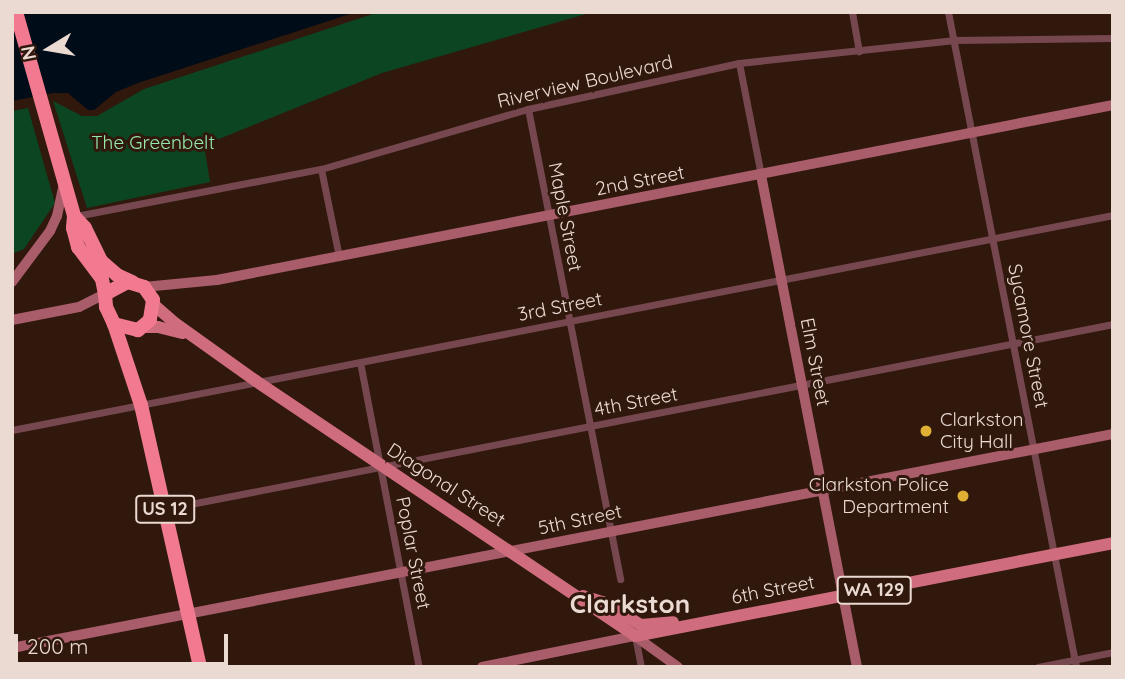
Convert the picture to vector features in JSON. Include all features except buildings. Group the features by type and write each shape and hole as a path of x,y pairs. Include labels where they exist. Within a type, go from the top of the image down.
{"highway":[{"name":"US 12","path":"16,12 74,216 73,228 78,247 102,279 110,318 141,405 200,667"},
{"name":"US 12","path":"74,216 85,228 101,261 117,275 138,284 153,302"},
{"path":"105,294 116,286 138,284"},
{"path":"127,366 130,347 140,328 152,316 153,302"},
{"path":"110,318 140,328"}],"main road":[{"name":"Diagonal Street","path":"153,302 193,336 256,381 635,636"},
{"name":"Diagonal Street","path":"140,328 159,327 193,336"},
{"name":"6th Street","path":"635,636 1113,543"},
{"name":"WA 129","path":"571,592 603,602 641,625 673,622 682,628"}],"street":[{"path":"852,12 859,51"},
{"name":"Sycamore Street","path":"948,12 1076,663"},
{"name":"Riverview Boulevard","path":"74,216 321,169 528,109 739,63 953,40 1113,38"},
{"name":"Elm Street","path":"739,63 857,667"},
{"name":"2nd Street","path":"138,284 208,282 1113,105"},
{"name":"Maple Street","path":"528,109 620,579"},
{"path":"321,169 339,257"},
{"path":"12,282 50,231 57,216 64,181"},
{"name":"3rd Street","path":"12,430 1113,215"},
{"path":"153,302 172,284"},
{"path":"12,320 79,307 105,294"},
{"path":"79,307 110,318"},
{"name":"4th Street","path":"165,509 1113,324"},
{"name":"Poplar Street","path":"360,362 419,667"},
{"name":"5th Street","path":"12,648 1113,434"},
{"path":"635,636 640,667"},
{"name":"6th Street","path":"482,667 635,636"},
{"name":"Diagonal Street","path":"635,636 678,667"},
{"path":"1038,667 1076,663 1113,652"}],"green space":[{"name":"The Greenbelt","path":"379,12 593,12 382,73 204,145 210,182 87,208 53,101 82,116 97,116 144,89"},
{"path":"28,108 55,203 24,249 12,254 12,111"}],"shaded area":[{"path":"12,12 356,12 138,83 116,92 94,110 88,110 68,93 53,93 12,101"}],"place":[{"name":"Clarkston City Hall","path":"926,431"},
{"name":"Clarkston Police Department","path":"963,496"}],"district":[{"name":"Clarkston","path":"630,604"}]}
